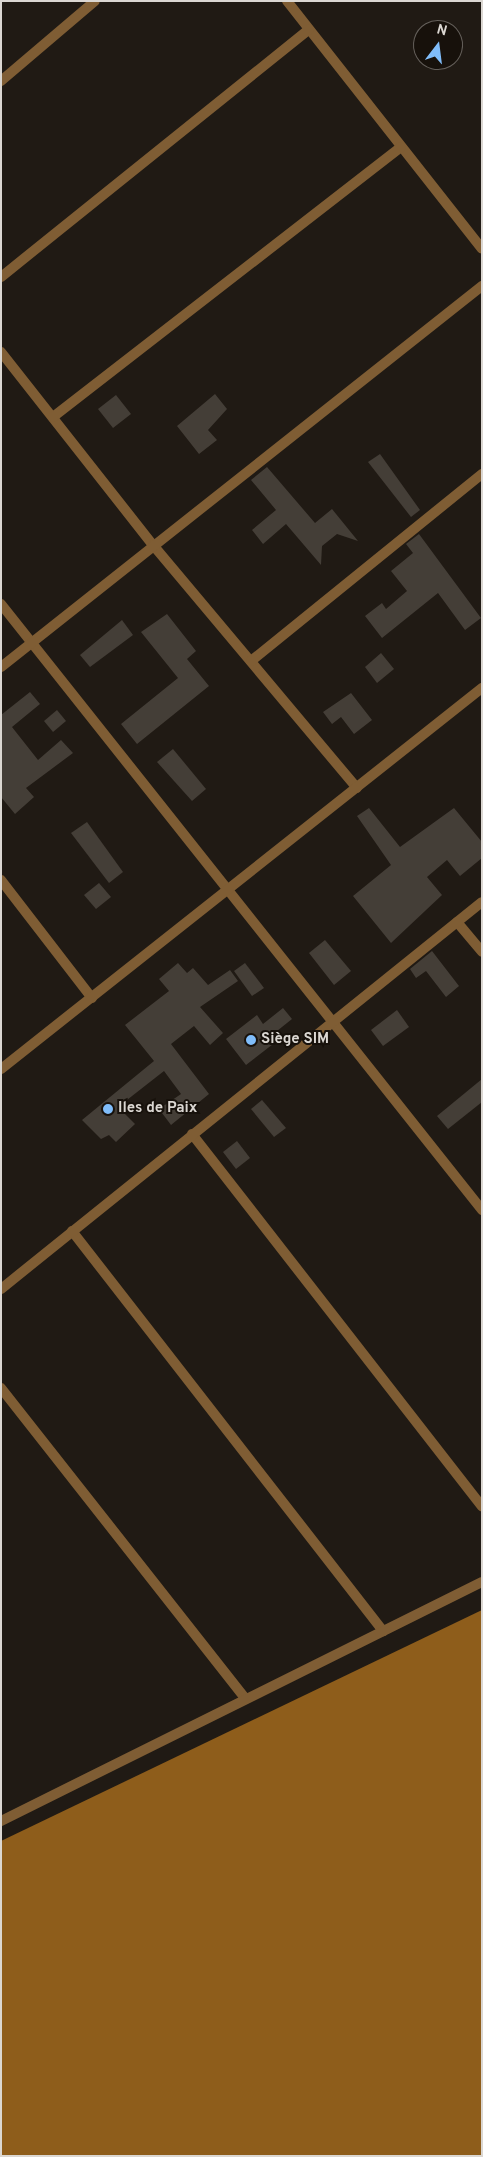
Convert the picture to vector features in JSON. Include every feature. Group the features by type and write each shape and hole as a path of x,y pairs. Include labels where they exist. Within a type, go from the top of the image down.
{"street":[{"path":"1,81 96,1"},
{"path":"287,1 482,249"},
{"path":"1,277 309,29"},
{"path":"52,417 401,147"},
{"path":"1,667 482,286"},
{"path":"1,352 154,545 357,788"},
{"path":"250,661 482,474"},
{"path":"1,604 232,890 482,1210"},
{"path":"1,1069 232,890 482,688"},
{"path":"1,880 92,998"},
{"path":"1,1289 333,1019 482,902"},
{"path":"457,922 482,952"},
{"path":"192,1134 482,1506"},
{"path":"72,1231 383,1631"},
{"path":"1,1388 244,1697"},
{"path":"1,1821 244,1697 482,1582"}],"shaded area":[{"path":"482,1610 482,2156 1,2156 1,1841"}],"building":[{"path":"215,394 227,409 208,430 217,440 199,454 177,426"},
{"path":"116,395 131,414 113,428 98,409"},
{"path":"380,454 420,510 411,517 368,462"},
{"path":"267,467 315,523 332,509 358,541 337,534 322,546 321,565 286,524 263,544 252,530 276,510 251,480"},
{"path":"419,534 481,618 465,630 438,593 382,638 365,616 382,603 386,609 407,591 391,571 413,553 406,544"},
{"path":"167,614 196,651 187,659 209,686 137,744 121,724 178,678 141,632"},
{"path":"122,620 133,635 90,667 80,655"},
{"path":"381,653 394,669 377,683 365,667"},
{"path":"30,692 40,704 12,727 38,760 61,740 73,753 26,788 34,797 15,814 1,797 1,715"},
{"path":"351,693 372,720 354,734 341,717 332,724 323,712"},
{"path":"57,710 66,721 53,732 44,721"},
{"path":"173,749 206,789 192,801 157,762"},
{"path":"369,808 400,847 454,808 482,842 482,858 460,876 447,860 427,877 442,895 391,943 353,896 391,865 357,816"},
{"path":"87,822 123,872 109,883 71,833"},
{"path":"99,883 111,897 96,909 84,895"},
{"path":"325,940 351,971 334,985 309,953"},
{"path":"432,951 459,986 446,997 426,971 416,978 410,969"},
{"path":"178,963 187,973 193,968 208,985 230,970 238,981 200,1007 223,1033 210,1045 194,1026 171,1044 209,1094 171,1125 159,1109 181,1094 164,1071 118,1107 135,1124 116,1142 109,1135 101,1139 82,1120 154,1061 125,1025 169,991 159,979"},
{"path":"245,963 264,988 252,996 234,971"},
{"name":"Siège SIM","path":"283,1008 292,1019 272,1035 277,1041 246,1065 226,1039 257,1015 263,1024"},
{"path":"397,1010 409,1027 383,1046 371,1030"},
{"path":"482,1079 482,1102 448,1129 437,1116"},
{"path":"262,1100 286,1128 274,1137 251,1109"},
{"path":"237,1141 250,1158 236,1169 223,1152"}],"place":[{"name":"Siège SIM","path":"251,1040"},
{"name":"Iles de Paix","path":"108,1109"}]}
